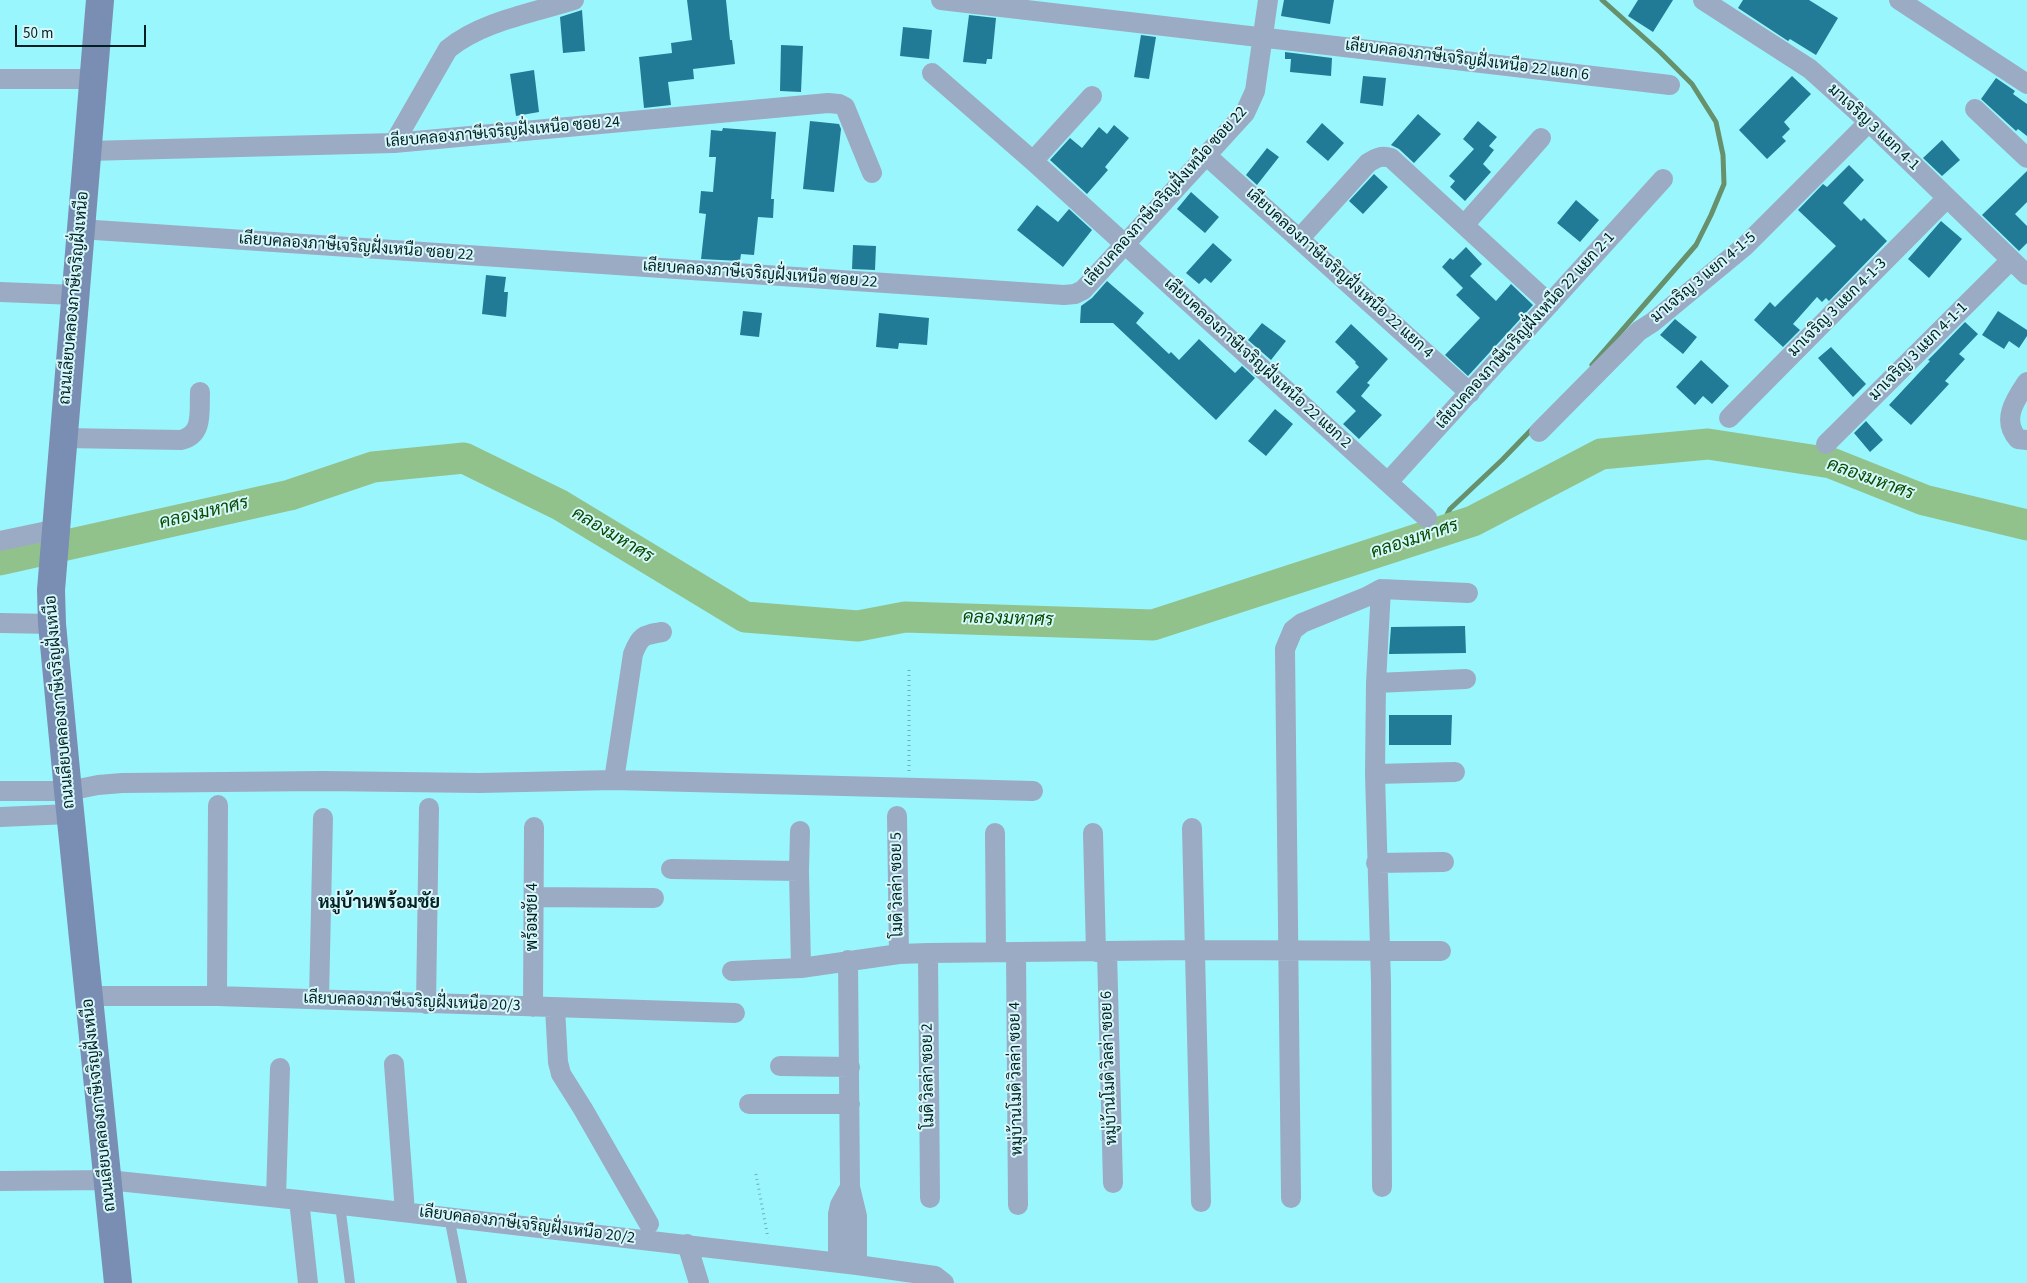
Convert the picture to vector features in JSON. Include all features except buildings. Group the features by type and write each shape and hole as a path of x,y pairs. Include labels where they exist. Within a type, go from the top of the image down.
{"main road":[{"name":"ถนนเลียบคลองภาษีเจริญฝั่งเหนือ","path":"100,0 51,590 52,624 69,803 118,1283"}],"street":[{"path":"394,143 448,49 460,39 476,30 574,0"},
{"name":"เลียบคลองภาษีเจริญฝั่งเหนือ 22 แยก 6","path":"941,0 1264,36 1670,85"},
{"name":"เลียบคลองภาษีเจริญฝั่งเหนือ ซอย 22","path":"80,229 1064,295 1074,294 1083,290 1245,113 1251,103 1255,90 1268,0"},
{"name":"มาเจริญ 3 แยก 4-1","path":"1703,0 1810,69 1869,122 2027,275"},
{"path":"1899,0 2027,84"},
{"name":"เลียบคลองภาษีเจริญฝั่งเหนือ 22 แยก 2","path":"932,73 1033,161 1428,518"},
{"path":"0,79 94,79"},
{"path":"1033,161 1092,96"},
{"name":"เลียบคลองภาษีเจริญฝั่งเหนือ ซอย 24","path":"88,151 394,143 828,103 839,104 845,107 872,173"},
{"path":"1975,109 2027,158"},
{"name":"มาเจริญ 3 แยก 4-1-5","path":"1539,432 1639,332 1745,246 1869,122"},
{"path":"1465,224 1541,138"},
{"name":"เลียบคลองภาษีเจริญฝั่งเหนือ 22 แยก 4","path":"1207,156 1470,393"},
{"path":"1300,238 1368,164 1376,158 1384,156 1391,158 1550,304"},
{"name":"เลียบคลองภาษีเจริญฝั่งเหนือ 22 แยก 2-1","path":"1388,482 1663,179"},
{"name":"มาเจริญ 3 แยก 4-1-3","path":"1729,418 1947,198"},
{"name":"มาเจริญ 3 แยก 4-1-1","path":"1826,444 2011,260"},
{"path":"0,292 75,295"},
{"path":"2027,382 2018,396 2010,415 2011,431 2018,439 2027,440"},
{"path":"64,438 181,440 190,438 198,428 200,392"},
{"path":"0,542 57,532"},
{"path":"1380,589 1375,774 1382,1187"},
{"path":"1291,1198 1285,649 1294,630 1302,624 1366,597 1380,589 1468,593"},
{"path":"0,623 52,624"},
{"path":"614,780 633,654 638,641 646,634 662,632"},
{"path":"1376,683 1466,679"},
{"path":"1375,774 1455,772"},
{"path":"0,816 69,803 98,785 122,783 614,780 1033,790"},
{"path":"0,791 69,803"},
{"path":"217,996 218,805"},
{"path":"426,1004 429,808"},
{"name":"โมดิ วิลล่า ซอย 5","path":"898,816 899,954"},
{"path":"319,999 323,818"},
{"name":"พร้อมชัย 4","path":"533,1008 534,827"},
{"path":"1192,828 1201,1202"},
{"path":"800,831 801,968"},
{"path":"995,833 996,952"},
{"name":"หมู่บ้านโมดิ วิลล่า ซอย 6","path":"1093,833 1113,1183"},
{"path":"1376,864 1444,862"},
{"path":"671,869 799,871"},
{"path":"534,897 654,898"},
{"path":"732,971 801,968 848,960 899,954 928,953 1195,950 1441,951"},
{"name":"หมู่บ้านโมดิ วิลล่า ซอย 4","path":"1016,952 1018,1205"},
{"name":"โมดิ วิลล่า ซอย 2","path":"928,953 930,1198"},
{"path":"848,960 850,1188 840,1205 838,1214 848,1264"},
{"name":"เลียบคลองภาษีเจริญฝั่งเหนือ 20/3","path":"88,996 217,996 533,1008 735,1013"},
{"path":"555,1008 558,1062 561,1074 649,1224"},
{"path":"394,1064 405,1212"},
{"path":"780,1066 850,1067"},
{"path":"276,1197 280,1068"},
{"path":"749,1104 850,1104"},
{"name":"เลียบคลองภาษีเจริญฝั่งเหนือ 20/2","path":"0,1180 108,1180 276,1197 771,1254 934,1276 944,1283"},
{"path":"299,1200 308,1283"},
{"path":"687,1244 699,1283"}],"lane":[{"path":"340,1204 350,1283"},
{"path":"449,1217 462,1283"}],"path":[{"path":"909,667 909,788"},
{"path":"756,1174 771,1254"}],"waterway":[{"path":"1592,365 1696,245 1724,184 1723,155 1716,122 1692,84 1660,52 1602,0"},
{"path":"1438,532 1450,509 1533,428"},
{"name":"คลองมหาศร","path":"0,560 290,495 373,467 464,458 560,505 745,617 858,626 905,617 1153,625 1473,521 1601,454 1708,444 1831,463 1924,500 2027,525"}],"district":[{"name":"หมู่บ้านพร้อมชัย","path":"379,904"}]}
